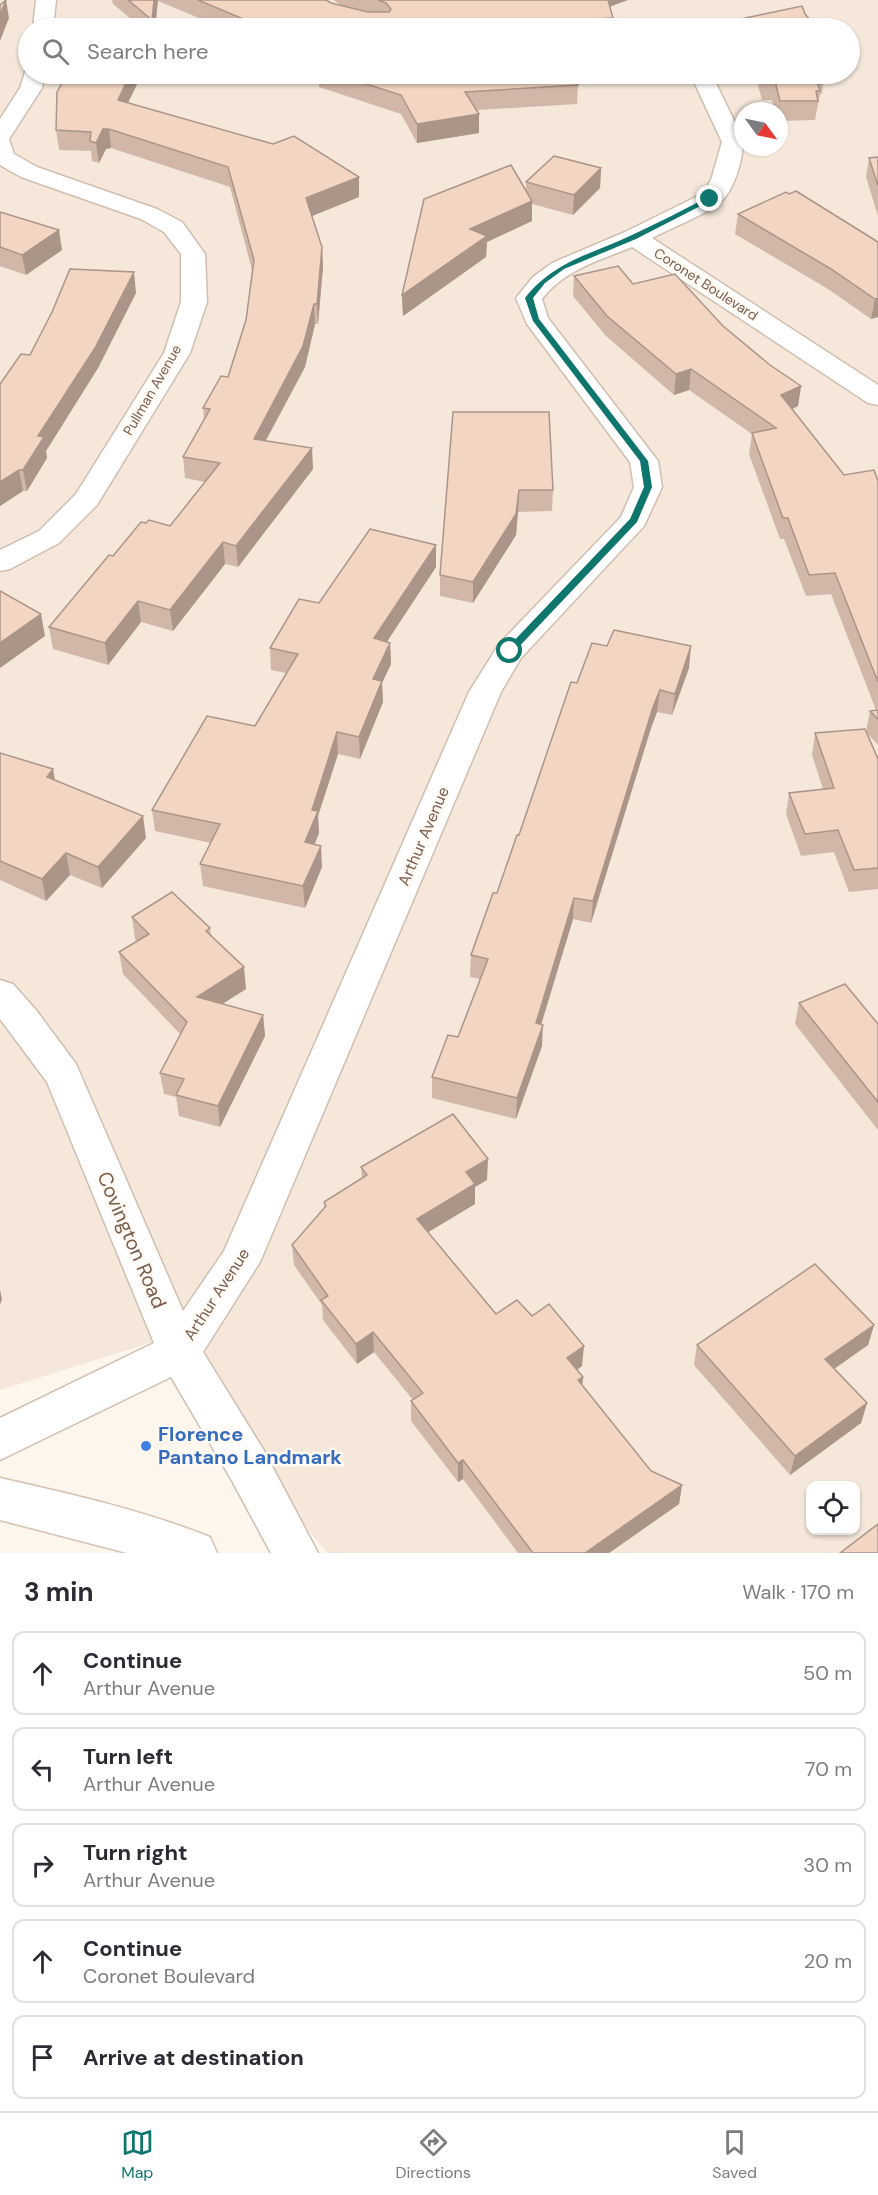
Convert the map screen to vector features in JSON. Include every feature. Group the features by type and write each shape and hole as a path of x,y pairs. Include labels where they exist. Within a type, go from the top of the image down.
{"street":[{"path":"44,18 46,0"},
{"path":"0,136 32,84"},
{"name":"Coronet Boulevard","path":"634,237 710,199 723,180 733,142 706,84"},
{"name":"Pullman Avenue","path":"0,142 3,157 29,172 149,214 173,227 193,254 194,302 177,353 87,499 49,537 0,562"},
{"name":"Coronet Boulevard","path":"634,237 878,397"},
{"name":"Arthur Avenue","path":"0,1440 179,1352 240,1262 485,692 510,651 634,520 648,487 644,461 536,320 529,298 542,282 561,268 634,237"},
{"name":"Covington Road","path":"0,994 23,1020 63,1076 179,1352 247,1464 295,1553"},
{"path":"0,1499 108,1525 194,1553"}],"shaded area":[{"path":"0,0 878,0 878,1553 327,1553 156,1341 0,1390"}],"building":[{"path":"6,0 0,15 0,5"},
{"path":"128,0 154,0 152,18"},
{"path":"198,0 326,0 368,12 389,12 391,9 386,3 378,0 608,0 613,18 241,18"},
{"path":"802,6 808,18 746,18"},
{"path":"61,84 125,84 118,100 273,144 294,136 359,177 306,198 322,247 317,304 314,304 303,346 254,439 312,448 236,546 223,542 170,610 138,601 105,643 49,627 109,555 113,556 141,522 146,523 149,520 170,526 220,463 183,457 210,409 203,408 221,376 228,377 246,320 254,260 228,167 109,129 103,129 96,143 90,141 91,132 56,130 57,92"},
{"path":"366,84 578,85 465,92 479,114 417,124 401,95"},
{"path":"776,84 818,84 820,91 816,91 818,101 780,101"},
{"path":"554,156 601,168 574,195 526,182"},
{"path":"878,157 878,186 869,158"},
{"path":"511,165 532,201 470,229 487,236 402,295 424,199"},
{"path":"796,191 878,242 878,298 875,299 831,269 738,214 786,192 789,194"},
{"path":"0,212 59,230 22,255 0,247"},
{"path":"618,266 633,284 675,274 723,326 770,365 801,386 781,395 844,475 874,470 878,481 878,682 835,573 809,575 788,518 783,518 752,433 776,428 691,369 676,374 607,316 574,276"},
{"path":"70,269 134,272 95,348 38,436 44,437 23,470 19,470 0,482 0,384 21,354 30,355 52,312"},
{"path":"453,412 549,412 553,490 519,490 516,514 473,582 440,575"},
{"path":"370,529 436,545 374,638 390,643 373,679 382,681 359,737 337,732 312,810 318,811 305,842 321,846 303,886 200,864 220,824 152,810 207,716 255,726 298,654 270,648 299,599 319,603"},
{"path":"0,591 41,614 0,643"},
{"path":"614,630 691,646 675,694 660,690 653,707 593,901 574,898 536,1023 543,1025 517,1098 432,1077 448,1035 458,1037 488,959 471,955 493,893 497,893 517,835 519,835 571,682 577,683 592,643 607,646"},
{"path":"878,710 878,719 870,711"},
{"path":"865,729 878,759 878,868 854,870 838,830 805,834 789,793 834,788 815,733"},
{"path":"0,753 53,769 47,777 143,816 98,867 66,853 42,879 0,861"},
{"path":"172,892 210,928 206,931 244,967 197,997 263,1015 218,1106 176,1095 184,1079 160,1073 187,1022 119,952 149,934 132,917"},
{"path":"845,984 878,1024 878,1102 799,1003"},
{"path":"453,1114 488,1159 466,1172 475,1184 417,1219 496,1314 517,1300 532,1316 549,1304 584,1346 567,1358 583,1377 578,1380 651,1471 682,1485 585,1553 533,1553 463,1460 458,1463 411,1401 423,1393 373,1332 356,1344 321,1300 328,1296 292,1245 326,1206 324,1202 367,1175 361,1167"},
{"path":"815,1264 874,1325 825,1359 867,1403 795,1456 697,1345"},
{"path":"878,1524 878,1553 840,1553"}],"place":[{"name":"Florence Pantano Landmark","path":"146,1446"}],"route":[{"path":"510,651 634,520 648,487 644,461 536,320 529,298 542,282 561,268 634,237 710,199"}]}
